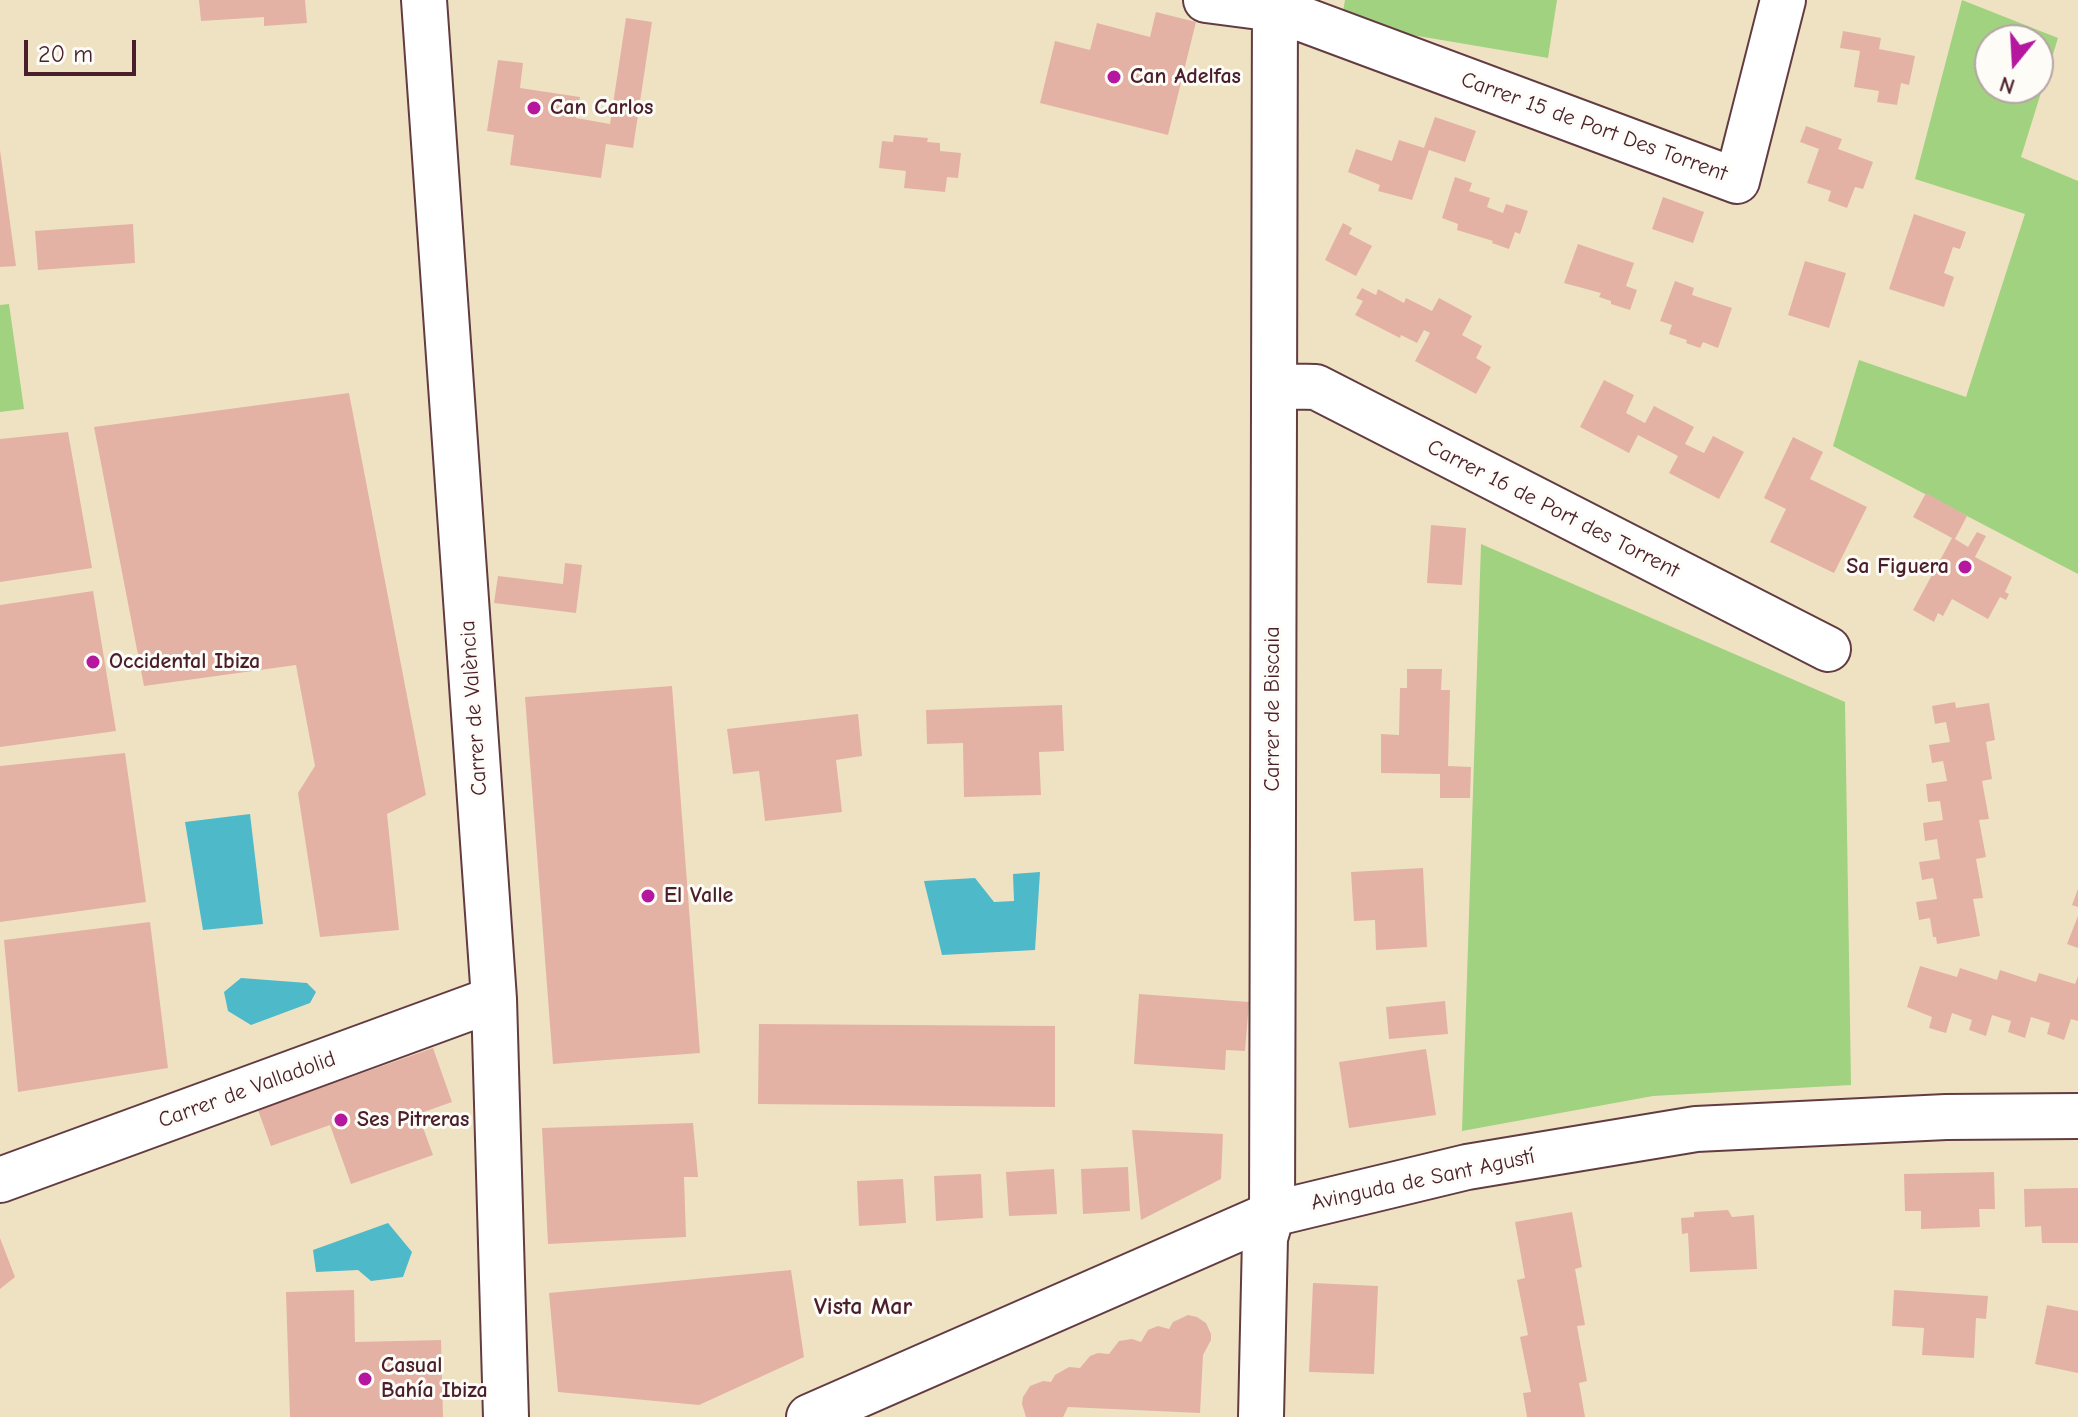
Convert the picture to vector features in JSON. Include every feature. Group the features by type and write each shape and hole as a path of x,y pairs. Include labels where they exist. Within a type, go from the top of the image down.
{"street":[{"name":"Carrer de València","path":"424,0 494,999 506,1417"},
{"path":"1206,0 1275,5"},
{"name":"Carrer 15 de Port Des Torrent","path":"1275,5 1737,181 1783,0"},
{"name":"Carrer de Biscaia","path":"1261,1417 1265,1238 1272,1214 1275,5"},
{"name":"Carrer 16 de Port des Torrent","path":"1274,386 1316,387 1828,649"},
{"name":"Carrer de Valladolid","path":"0,1180 494,999"},
{"name":"Avinguda de Sant Agustí","path":"809,1417 1272,1214 1467,1167 1696,1129 1946,1117 2078,1116"}],"green space":[{"path":"1345,0 1557,0 1548,58 1341,23"},
{"path":"1962,0 2023,24 1974,24 1974,104 2037,104 2021,157 2078,181 2078,574 1833,446 1859,360 1966,397 2025,214 1915,179"},
{"path":"9,304 24,409 0,412 0,305"},
{"path":"1481,544 1845,702 1851,1085 1653,1096 1462,1131"}],"water":[{"path":"250,814 263,924 203,930 185,822"},
{"path":"1040,872 1035,950 942,955 924,881 975,878 994,902 1014,901 1013,874"},
{"path":"241,978 307,983 316,992 310,1003 251,1025 228,1011 224,992"},
{"path":"388,1223 412,1252 403,1277 371,1281 358,1270 316,1272 313,1250"}],"building":[{"path":"199,0 305,0 307,23 264,26 264,17 201,21"},
{"name":"Can Adelfas","path":"1156,12 1196,22 1168,135 1040,103 1055,41 1090,50 1097,23 1150,37"},
{"name":"Can Carlos","path":"626,18 652,22 633,148 606,144 601,178 510,165 514,135 487,131 498,60 523,63 520,88 580,97 576,118 610,124"},
{"path":"1843,31 1881,38 1879,49 1915,56 1909,85 1901,83 1897,105 1877,102 1879,91 1854,87 1860,51 1840,48"},
{"path":"1435,117 1476,131 1465,162 1429,150 1412,200 1378,191 1380,185 1348,172 1356,149 1392,161 1399,140 1424,148"},
{"path":"1806,126 1842,139 1838,149 1873,162 1863,189 1855,187 1847,208 1828,201 1831,191 1807,183 1819,149 1800,142"},
{"path":"894,135 928,138 927,142 940,143 940,151 961,153 958,178 947,177 945,192 904,188 906,171 879,168 882,141 893,142"},
{"path":"0,150 16,266 0,267"},
{"path":"1455,177 1472,183 1469,191 1490,198 1487,207 1503,213 1506,204 1528,211 1520,234 1515,232 1509,249 1457,230 1458,224 1442,218"},
{"path":"1663,197 1704,212 1693,243 1652,229"},
{"path":"1914,214 1966,232 1960,249 1953,247 1944,273 1954,277 1944,307 1889,289"},
{"path":"1343,223 1352,228 1349,234 1372,246 1356,276 1325,260"},
{"path":"133,224 135,263 38,270 35,231"},
{"path":"1578,244 1634,263 1626,286 1637,290 1630,310 1599,297 1601,293 1564,283"},
{"path":"1805,261 1846,273 1829,328 1788,315"},
{"path":"1675,281 1694,288 1692,295 1732,308 1718,348 1703,342 1700,348 1686,343 1687,340 1669,334 1672,325 1660,321"},
{"path":"1362,288 1376,295 1378,289 1404,303 1406,298 1432,311 1439,298 1472,316 1462,335 1482,346 1476,358 1491,367 1476,394 1415,361 1430,333 1424,330 1417,343 1401,335 1400,338 1355,315 1363,301 1356,298"},
{"path":"1604,380 1634,395 1626,413 1645,423 1654,406 1694,427 1685,444 1704,453 1713,436 1744,452 1719,499 1669,473 1678,456 1638,435 1629,453 1580,427"},
{"path":"349,393 426,795 387,814 399,930 320,937 298,793 315,766 296,665 144,686 94,427"},
{"path":"68,432 92,568 0,582 0,439"},
{"path":"1793,437 1823,452 1810,479 1867,507 1834,573 1770,542 1786,509 1764,498"},
{"name":"Sa Figuera","path":"1926,493 1967,516 1955,539 1968,547 1977,532 1986,536 1975,557 2012,577 2005,592 2009,594 2006,600 2000,597 1988,619 1952,599 1943,616 1938,613 1934,622 1913,610 1952,538 1913,517"},
{"path":"1431,525 1466,528 1462,585 1427,583"},
{"path":"565,563 582,565 576,613 494,603 498,576 563,584"},
{"path":"93,591 116,731 0,747 0,605"},
{"path":"1407,669 1442,669 1441,690 1450,690 1448,766 1471,767 1470,798 1440,798 1440,774 1381,773 1381,734 1399,735 1400,688 1407,688"},
{"path":"672,686 700,1053 553,1064 525,697"},
{"path":"1955,702 1956,708 1989,703 1995,740 1986,742 1992,779 1982,781 1989,819 1979,820 1986,857 1976,859 1983,898 1973,899 1980,936 1937,944 1930,918 1919,920 1916,902 1937,899 1933,878 1922,880 1919,862 1940,859 1937,839 1925,841 1923,823 1943,820 1940,801 1928,802 1926,784 1947,781 1943,761 1932,763 1929,745 1950,742 1946,722 1935,724 1932,706"},
{"path":"1062,705 1064,751 1039,752 1041,795 964,797 963,743 927,744 926,710"},
{"path":"858,714 862,756 836,760 842,812 765,821 759,771 733,774 727,729"},
{"path":"125,753 146,902 0,922 0,766"},
{"path":"1423,868 1427,947 1376,950 1375,920 1354,921 1351,872"},
{"path":"2078,889 2078,907 2072,905"},
{"path":"2078,916 2078,948 2067,944"},
{"path":"150,922 168,1068 18,1092 4,940"},
{"path":"1920,966 1957,977 1960,968 1997,980 2000,970 2036,982 2039,973 2075,984 2078,976 2078,1021 2071,1019 2064,1040 2047,1034 2050,1023 2031,1017 2025,1038 2008,1032 2011,1021 1992,1015 1986,1036 1969,1030 1972,1020 1952,1013 1946,1033 1929,1028 1932,1017 1907,1007"},
{"path":"1139,994 1249,1002 1245,1051 1226,1050 1225,1070 1134,1064"},
{"path":"1445,1001 1448,1034 1389,1039 1386,1007"},
{"path":"759,1024 1055,1026 1055,1107 758,1104"},
{"name":"Ses Pitreras","path":"433,1048 452,1102 418,1114 433,1155 351,1184 330,1125 271,1146 258,1110"},
{"path":"1426,1049 1436,1115 1349,1128 1339,1062"},
{"path":"693,1123 698,1177 684,1177 686,1237 548,1244 542,1128"},
{"path":"1132,1130 1223,1134 1221,1179 1141,1220"},
{"path":"1128,1167 1130,1211 1083,1214 1081,1169"},
{"path":"1054,1169 1057,1214 1009,1216 1006,1172"},
{"path":"1994,1172 1995,1209 1979,1209 1980,1227 1921,1229 1921,1211 1905,1211 1904,1174"},
{"path":"981,1174 983,1218 936,1221 934,1176"},
{"path":"903,1179 906,1223 859,1226 857,1181"},
{"path":"2078,1188 2078,1243 2042,1243 2041,1226 2025,1227 2024,1189"},
{"path":"1728,1210 1732,1217 1754,1215 1757,1269 1690,1272 1688,1233 1682,1234 1681,1218 1694,1217 1694,1212"},
{"path":"1572,1212 1582,1267 1575,1269 1585,1325 1577,1326 1587,1381 1579,1383 1585,1417 1527,1417 1523,1393 1531,1392 1520,1337 1528,1335 1517,1280 1525,1278 1515,1222"},
{"path":"0,1238 15,1277 0,1289"},
{"path":"791,1270 804,1357 699,1405 558,1392 549,1293"},
{"path":"1313,1283 1378,1286 1374,1374 1309,1372"},
{"name":"Casual Bahía Ibiza","path":"354,1290 355,1342 441,1340 443,1417 290,1417 286,1292"},
{"path":"1894,1290 1988,1296 1986,1319 1976,1318 1974,1358 1922,1355 1924,1328 1892,1326"},
{"path":"2047,1305 2078,1311 2078,1373 2035,1364"},
{"path":"1188,1315 1206,1323 1211,1334 1203,1355 1200,1413 1068,1407 1063,1417 1026,1417 1022,1404 1030,1386 1043,1381 1051,1382 1055,1375 1069,1367 1080,1368 1090,1356 1109,1354 1119,1341 1132,1339 1141,1342 1148,1330 1158,1326 1169,1329 1173,1322"}],"place":[{"name":"Can Adelfas","path":"1114,77"},
{"name":"Can Carlos","path":"534,108"},
{"name":"Sa Figuera","path":"1965,567"},
{"name":"Occidental Ibiza","path":"93,662"},
{"name":"El Valle","path":"648,896"},
{"name":"Ses Pitreras","path":"341,1120"},
{"name":"Casual Bahía Ibiza","path":"365,1379"}],"district":[{"name":"Vista Mar","path":"863,1307"}]}
